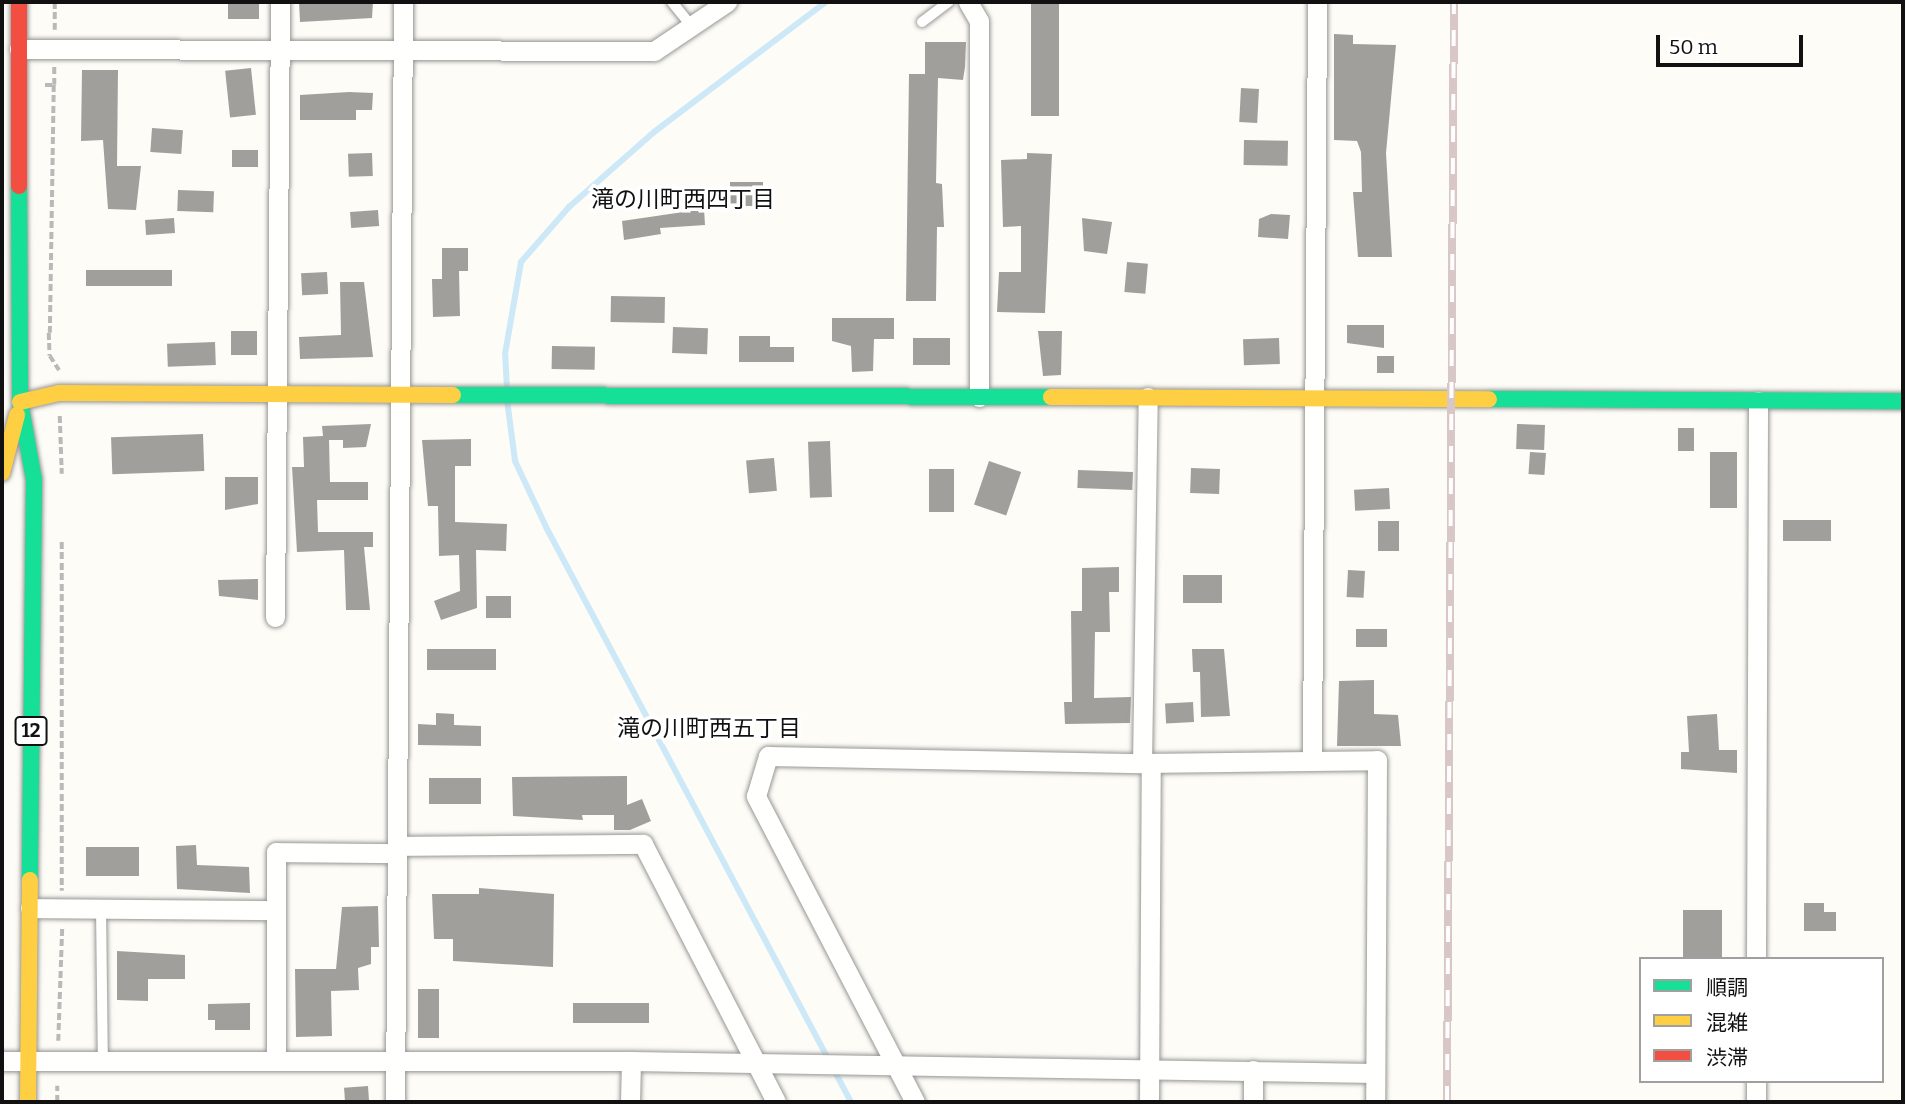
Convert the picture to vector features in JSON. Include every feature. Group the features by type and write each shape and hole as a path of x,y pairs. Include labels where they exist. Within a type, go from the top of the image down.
{"main road":[{"name":"12","path":"19,2 20,402 34,480 28,1102"},
{"path":"2,400 20,402 59,393 276,393 1903,401"},
{"name":"12","path":"2,472 20,402"},
{"path":"2,417 20,402"}],"street":[{"path":"275,617 280,2"},
{"path":"395,1102 403,2"},
{"path":"19,49 654,51 727,2"},
{"path":"968,2 979,21 979,397"},
{"path":"1312,759 1317,2"},
{"path":"1148,397 1149,1102"},
{"path":"1756,957 1758,401"},
{"path":"915,1102 756,796 768,756 1147,763 1377,760 1375,1102"},
{"path":"276,1061 276,852 643,844 776,1102"},
{"path":"30,908 276,909"},
{"path":"2,1061 631,1061 758,1065 1149,1067 1375,1073"},
{"path":"630,1102 631,1061"},
{"path":"1253,1070 1253,1102"},
{"path":"1756,1083 1756,1102"}],"lane":[{"path":"672,2 692,27"},
{"path":"922,22 949,2"},
{"path":"101,908 103,1061"}],"path":[{"path":"57,1086 57,1102"}],"building":[{"path":"228,2 259,2 259,19 228,19"},
{"path":"299,2 373,2 372,18 300,22"},
{"path":"1031,2 1059,2 1059,116 1031,116"},
{"path":"1334,34 1353,35 1353,44 1396,45 1386,153 1392,257 1358,257 1353,192 1362,192 1361,152 1357,141 1334,140"},
{"path":"925,42 966,42 965,67 963,80 938,78 936,183 942,184 944,227 937,227 936,301 906,301 909,74 925,74"},
{"path":"251,68 256,115 230,117 225,71"},
{"path":"82,70 118,70 117,166 141,166 136,210 108,209 103,140 81,141"},
{"path":"1241,88 1259,89 1257,123 1239,122"},
{"path":"373,93 372,110 356,110 356,120 300,120 300,95"},
{"path":"152,128 183,130 181,154 150,152"},
{"path":"1244,140 1288,141 1288,166 1244,165"},
{"path":"232,150 258,150 258,167 232,167"},
{"path":"372,153 373,176 349,177 348,154"},
{"path":"1027,153 1052,154 1045,313 997,312 999,272 1021,272 1021,226 1003,227 1001,160 1027,159"},
{"path":"730,182 763,182 763,206 730,206"},
{"path":"178,190 214,191 213,212 177,211"},
{"path":"704,209 705,225 660,228 661,234 624,240 622,221"},
{"path":"378,210 379,226 351,228 350,212"},
{"path":"1271,214 1290,215 1288,239 1258,237 1259,219"},
{"path":"174,218 175,233 146,235 145,220"},
{"path":"1082,218 1112,222 1107,254 1084,251"},
{"path":"442,248 468,248 468,271 459,271 460,316 433,317 432,279 442,279"},
{"path":"1127,262 1148,264 1145,294 1124,292"},
{"path":"86,270 172,270 172,286 86,286"},
{"path":"327,272 328,294 302,295 301,273"},
{"path":"340,282 364,282 373,357 300,359 299,337 341,335"},
{"path":"611,296 665,297 665,323 611,322"},
{"path":"832,318 894,318 894,339 874,339 873,371 852,372 851,346 832,341"},
{"path":"1347,325 1384,325 1384,348 1347,343"},
{"path":"673,327 708,328 707,354 672,353"},
{"path":"231,331 257,331 257,355 231,355"},
{"path":"1038,331 1062,331 1061,375 1043,376"},
{"path":"739,336 770,336 770,347 794,347 794,362 739,362"},
{"path":"913,338 950,338 950,365 913,365"},
{"path":"1279,338 1280,364 1244,365 1243,339"},
{"path":"215,342 216,365 168,367 167,344"},
{"path":"552,346 595,347 595,370 552,369"},
{"path":"1377,356 1394,356 1394,373 1377,373"},
{"path":"371,424 366,447 343,448 343,440 329,440 330,482 368,482 368,500 317,500 318,532 373,532 373,547 364,547 370,610 346,610 344,550 297,552 292,467 304,467 303,437 323,436 322,426"},
{"path":"1517,424 1545,425 1544,450 1516,449"},
{"path":"1678,428 1694,428 1694,451 1678,451"},
{"path":"203,434 204,471 112,474 111,437"},
{"path":"471,439 471,466 455,466 455,522 507,524 506,551 476,550 477,608 441,620 434,601 460,591 459,555 439,556 438,506 428,506 422,440"},
{"path":"830,441 832,497 810,498 808,442"},
{"path":"1530,452 1546,453 1544,475 1528,474"},
{"path":"1710,452 1737,452 1737,508 1710,508"},
{"path":"774,458 777,491 749,493 746,460"},
{"path":"989,461 1021,472 1006,516 974,504"},
{"path":"1191,468 1220,469 1219,494 1190,493"},
{"path":"929,469 954,469 954,512 929,512"},
{"path":"1078,470 1133,472 1132,490 1077,488"},
{"path":"225,477 258,477 258,504 225,510"},
{"path":"1389,488 1390,509 1355,511 1354,490"},
{"path":"1783,520 1831,520 1831,541 1783,541"},
{"path":"1378,521 1399,521 1399,551 1378,551"},
{"path":"1119,567 1119,592 1109,592 1110,632 1095,632 1094,698 1131,697 1130,723 1065,724 1064,702 1072,702 1071,611 1082,611 1082,568"},
{"path":"1348,570 1365,571 1364,598 1347,597"},
{"path":"1183,575 1222,575 1222,603 1183,603"},
{"path":"258,579 258,600 219,596 218,580"},
{"path":"486,596 511,596 511,618 486,618"},
{"path":"1356,629 1387,629 1387,647 1356,647"},
{"path":"427,649 496,649 496,670 427,670"},
{"path":"1192,649 1224,649 1230,716 1201,717 1200,672 1193,672"},
{"path":"1374,680 1374,714 1398,715 1401,746 1337,746 1339,681"},
{"path":"1193,702 1194,722 1166,723 1165,703"},
{"path":"436,713 454,714 454,725 481,726 481,746 418,745 418,724 436,725"},
{"path":"1717,714 1719,750 1737,750 1737,773 1681,769 1681,752 1689,752 1687,716"},
{"path":"627,776 627,805 642,799 651,821 630,830 614,830 614,815 582,815 583,820 513,816 512,777"},
{"path":"429,778 481,778 481,804 429,804"},
{"path":"196,845 197,865 249,867 250,893 177,889 176,846"},
{"path":"86,847 139,847 139,876 86,876"},
{"path":"479,888 554,894 553,967 453,961 453,939 434,939 432,894 479,894"},
{"path":"1804,903 1824,903 1824,912 1836,912 1836,931 1804,931"},
{"path":"378,906 379,947 371,947 371,964 358,968 359,990 331,991 332,1036 296,1037 295,969 336,969 342,907"},
{"path":"1683,910 1722,910 1722,957 1683,957"},
{"path":"117,951 185,955 185,979 148,979 148,1001 117,1000"},
{"path":"418,989 439,989 439,1038 418,1038"},
{"path":"250,1003 250,1030 215,1030 215,1020 208,1020 208,1004"},
{"path":"573,1003 649,1003 649,1023 573,1023"},
{"path":"368,1086 369,1102 345,1102 344,1088"}],"waterway":[{"path":"507,389 505,354 521,262 569,207 654,132 826,2"},
{"path":"507,400 515,461 546,527 851,1102"}],"railway":[{"path":"1447,1102 1454,2"}],"traffic: fast":[{"path":"19,186 20,402 34,480 30,880"},
{"path":"453,395 1051,397"},
{"path":"1489,399 1903,401"}],"traffic: slow":[{"path":"20,402 59,393 453,395"},
{"path":"1051,397 1489,399"},
{"path":"2,473 17,415"},
{"path":"28,1102 30,880"}],"traffic: jam":[{"path":"19,2 19,186"}],"district":[{"name":"滝の川町西四丁目","path":"683,199"},
{"name":"滝の川町西五丁目","path":"709,728"}]}
